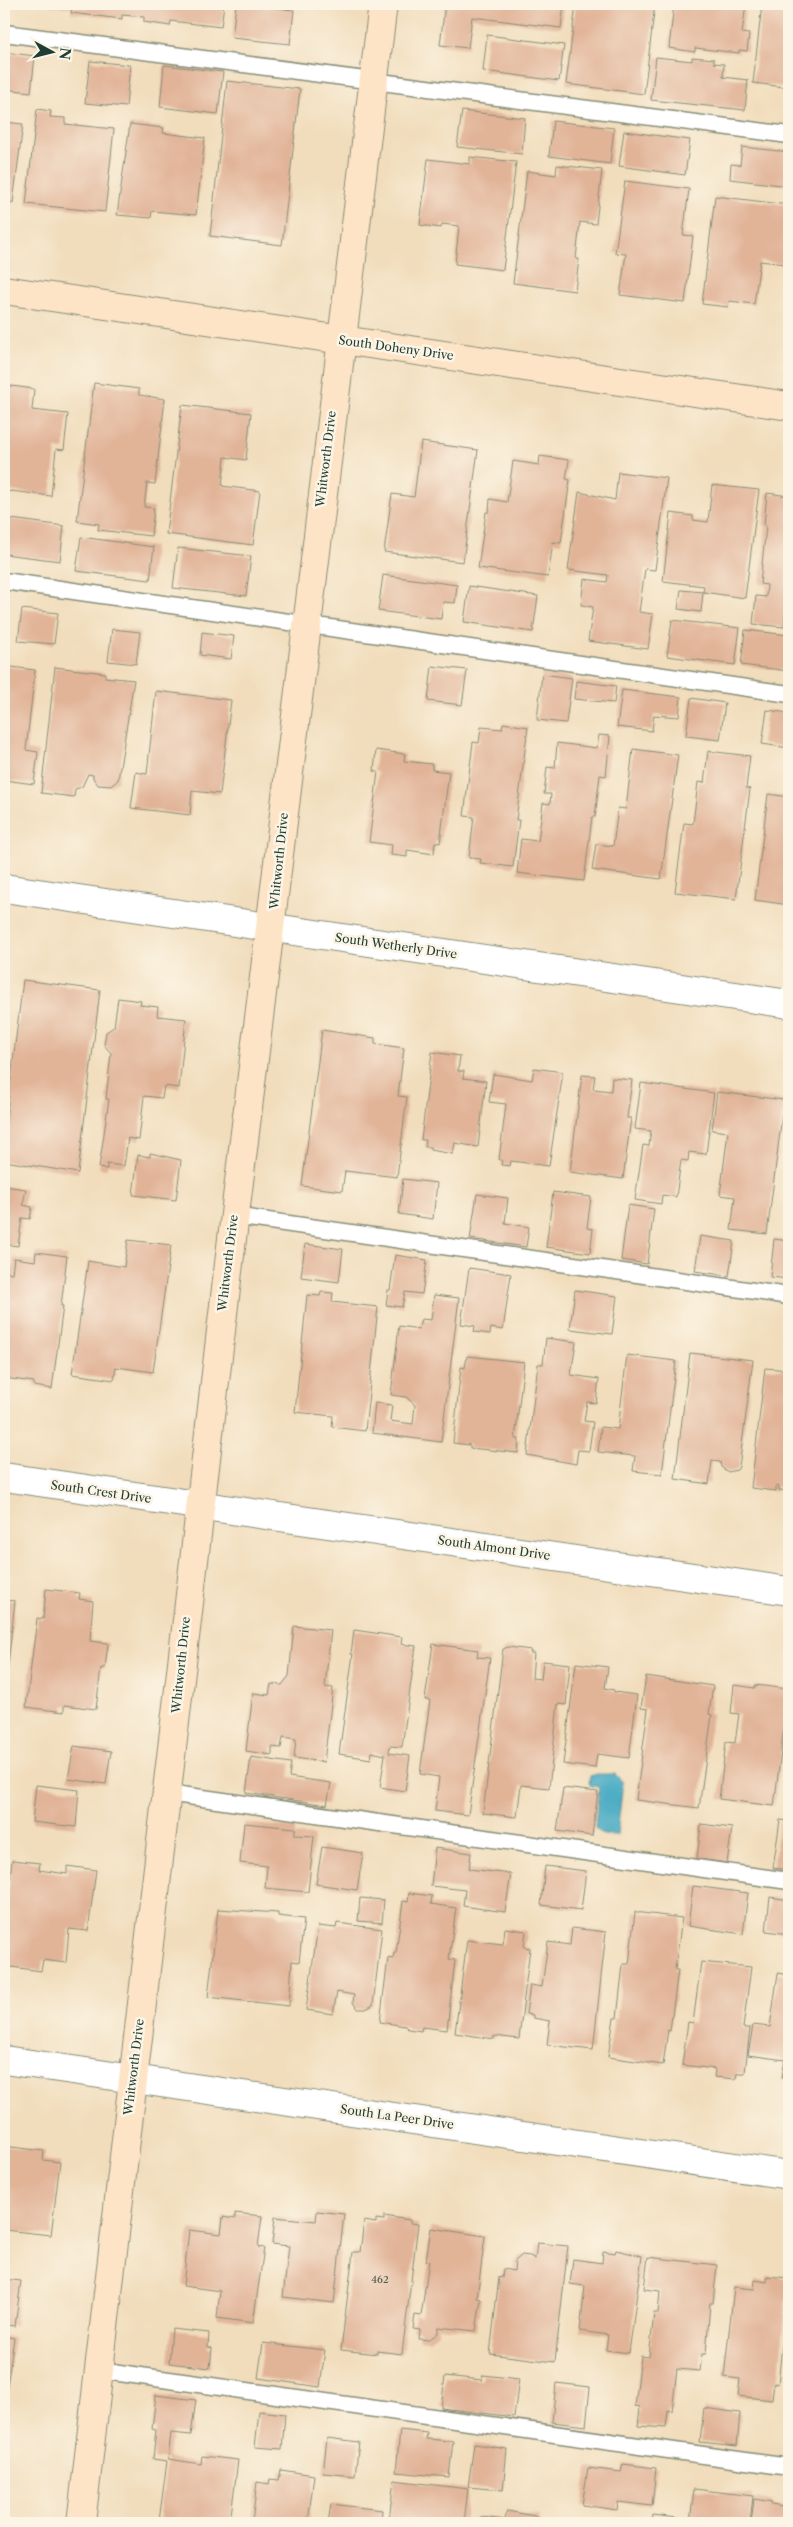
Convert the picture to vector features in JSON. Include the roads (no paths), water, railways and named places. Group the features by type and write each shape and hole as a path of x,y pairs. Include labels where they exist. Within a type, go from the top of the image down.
{"street":[{"name":"Whitworth Drive","path":"81,2523 199,1506 271,927 340,340 383,4"},
{"name":"South Doheny Drive","path":"4,290 789,406"},
{"name":"South Wetherly Drive","path":"4,888 789,1004"},
{"name":"South Crest Drive","path":"4,1477 199,1506"},
{"name":"South Almont Drive","path":"199,1506 789,1591"},
{"name":"South La Peer Drive","path":"4,2060 789,2175"}],"lane":[{"path":"4,33 789,135"},
{"path":"4,580 789,694"},
{"path":"234,1216 789,1296"},
{"path":"167,1793 789,1881"},
{"path":"98,2370 789,2467"}],"water":[{"path":"615,1774 623,1782 617,1835 603,1835 595,1828 599,1787 591,1786 589,1783 590,1776"}]}
